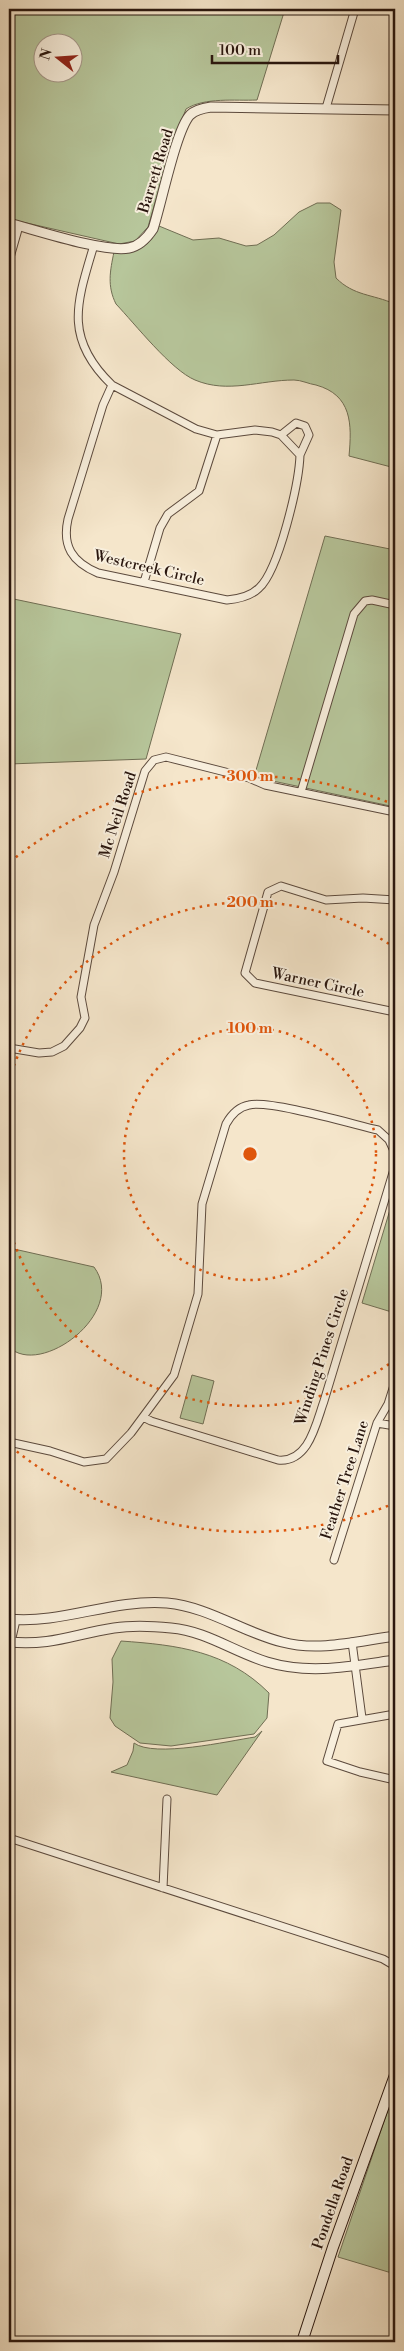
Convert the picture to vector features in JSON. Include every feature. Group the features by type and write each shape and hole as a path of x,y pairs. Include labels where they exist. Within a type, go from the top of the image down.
{"main road":[{"name":"Pondella Road","path":"302,2342 392,2094 395,2075"}],"street":[{"path":"326,108 355,9"},
{"name":"Barrett Road","path":"9,223 94,244 129,248 147,238 158,215 186,121 191,114 211,107 395,110"},
{"path":"9,261 19,226"},
{"path":"94,244 78,304 78,332 89,358 112,385 187,426 217,435 255,430 281,435 300,455"},
{"name":"Westcreek Circle","path":"112,385 103,405 65,532 67,548 74,559 85,568 98,573 227,600 236,599 259,588 267,579 281,540 298,480 300,455 309,435 305,426 296,423 281,435"},
{"path":"144,582 160,528 168,514 199,491 217,435"},
{"path":"301,792 354,614 365,601 372,600 395,605"},
{"name":"Mc Neil Road","path":"9,1048 39,1053 52,1052 64,1046 80,1028 85,1018 82,997 94,925 108,888 145,771 154,760 166,757 249,778 264,785 395,812"},
{"name":"Warner Circle","path":"395,900 372,898 326,900 281,886 268,892 245,973 255,983 395,1012"},
{"path":"9,1442 50,1450 84,1462 106,1460 144,1417 174,1375 196,1304 204,1193 226,1124 231,1115 246,1105 254,1104 378,1130 389,1140 395,1153"},
{"name":"Winding Pines Circle","path":"144,1417 151,1421 278,1460 286,1461 301,1452 312,1436 324,1401 395,1166"},
{"name":"Feather Tree Lane","path":"334,1560 377,1423 388,1404 395,1382"},
{"path":"377,1423 395,1426"},
{"path":"395,1636 320,1647 295,1645 267,1638 220,1616 167,1603 125,1604 93,1608 54,1618 12,1620 9,1642 39,1644 115,1628 138,1626 164,1628 206,1636 259,1660 295,1668 326,1669 395,1660"},
{"path":"352,1642 362,1718"},
{"path":"395,1714 362,1718 338,1724 327,1761 395,1780"},
{"path":"163,1888 167,1799"},
{"path":"9,1838 383,1959 395,1965"}],"green space":[{"path":"9,9 285,9 257,100 211,101 186,109 169,154 148,227 135,241 119,244 9,219"},
{"path":"317,203 330,203 341,210 334,262 336,278 357,292 395,304 395,468 349,456 350,433 347,412 337,396 328,390 297,380 220,386 207,384 185,375 164,357 116,304 111,291 110,278 114,252 129,252 147,244 159,226 193,240 219,238 246,246 257,245 274,235 299,212"},
{"path":"325,536 395,550 395,807 254,777"},
{"path":"9,598 181,634 146,759 9,764"},
{"path":"395,1193 395,1313 362,1303"},
{"path":"14,1249 94,1267 101,1285 99,1303 90,1321 76,1336 58,1347 40,1354 23,1354 9,1347 9,1266"},
{"path":"192,1375 214,1381 203,1424 180,1418"},
{"path":"121,1641 182,1648 219,1659 253,1679 269,1693 267,1718 254,1734 171,1746 140,1743 115,1726 110,1718 113,1682 112,1659"},
{"path":"262,1731 217,1795 111,1772 127,1765 134,1743 144,1747 174,1749 255,1737"},
{"path":"395,2089 395,2274 338,2257"}]}
